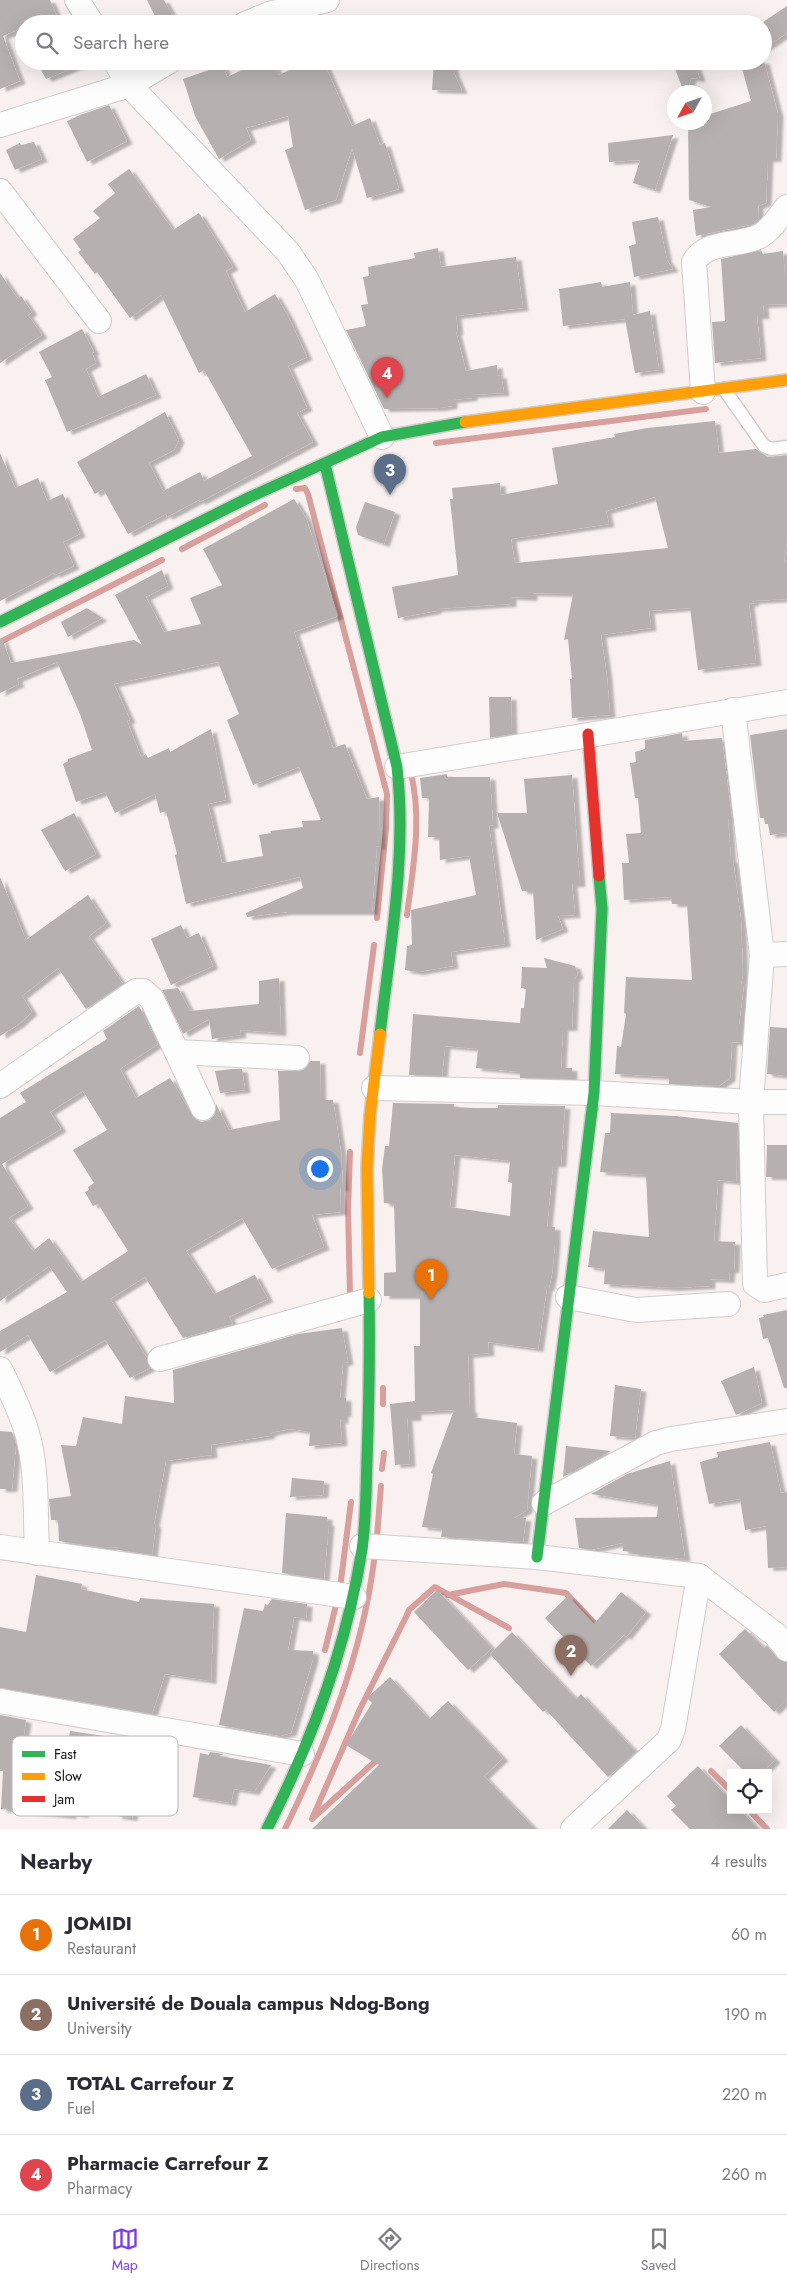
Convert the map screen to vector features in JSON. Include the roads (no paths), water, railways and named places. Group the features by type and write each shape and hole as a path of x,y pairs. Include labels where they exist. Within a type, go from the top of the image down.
{"main road":[{"path":"0,622 250,497 382,437 479,420 787,380"},
{"path":"266,1829 284,1797 330,1678 354,1597 362,1546 369,1433 368,1300 365,1232 367,1128 374,1088 401,842 402,803 397,766 325,464"},
{"path":"537,1557 594,1093 602,908 588,734"}],"street":[{"path":"77,0 86,15"},
{"path":"267,15 327,0"},
{"path":"120,70 129,85 288,252 307,280 382,437"},
{"path":"0,125 129,85 155,70"},
{"path":"0,192 99,321"},
{"path":"714,390 694,262 698,254 706,249 762,235 787,208"},
{"path":"397,766 787,702"},
{"path":"733,710 762,955 751,1102 755,1284 764,1290 787,1286"},
{"path":"762,955 787,954"},
{"path":"0,1086 136,991 143,991 152,999 203,1108"},
{"path":"177,1052 297,1058"},
{"path":"374,1088 594,1093 751,1102 787,1102"},
{"path":"568,1298 636,1310 728,1304"},
{"path":"160,1359 368,1300"},
{"path":"0,1369 8,1399 28,1434 33,1466 37,1553"},
{"path":"544,1504 656,1443 787,1421"},
{"path":"362,1546 537,1557 699,1576 776,1636 787,1650"},
{"path":"0,1547 354,1597"},
{"path":"573,1829 669,1740 673,1728 699,1576"},
{"path":"0,1701 302,1754"}],"lane":[{"path":"714,390 764,446 771,449 787,447"}],"waterway":[{"path":"436,443 706,409"},
{"path":"296,489 305,488 308,494 387,794 386,829 377,918"},
{"path":"182,549 265,505"},
{"path":"0,642 162,560"},
{"path":"407,915 416,842 416,805 410,770"},
{"path":"360,1053 374,945"},
{"path":"350,1152 348,1209 350,1295"},
{"path":"383,1388 383,1404"},
{"path":"382,1469 384,1453"},
{"path":"377,1537 381,1486"},
{"path":"340,1588 351,1502"},
{"path":"285,1829 315,1765 340,1699 361,1631 374,1561"},
{"path":"448,1595 504,1584 566,1593 600,1629"},
{"path":"380,1757 312,1819 360,1709 409,1610 435,1587 509,1628"},
{"path":"325,1650 336,1605"},
{"path":"711,1771 727,1787"},
{"path":"753,1814 767,1829"}],"place":[{"name":"Pharmacie Carrefour Z","path":"387,398"},
{"name":"TOTAL Carrefour Z","path":"390,495"},
{"name":"JOMIDI","path":"431,1300"},
{"name":"Université de Douala campus Ndog-Bong","path":"571,1676"}]}
